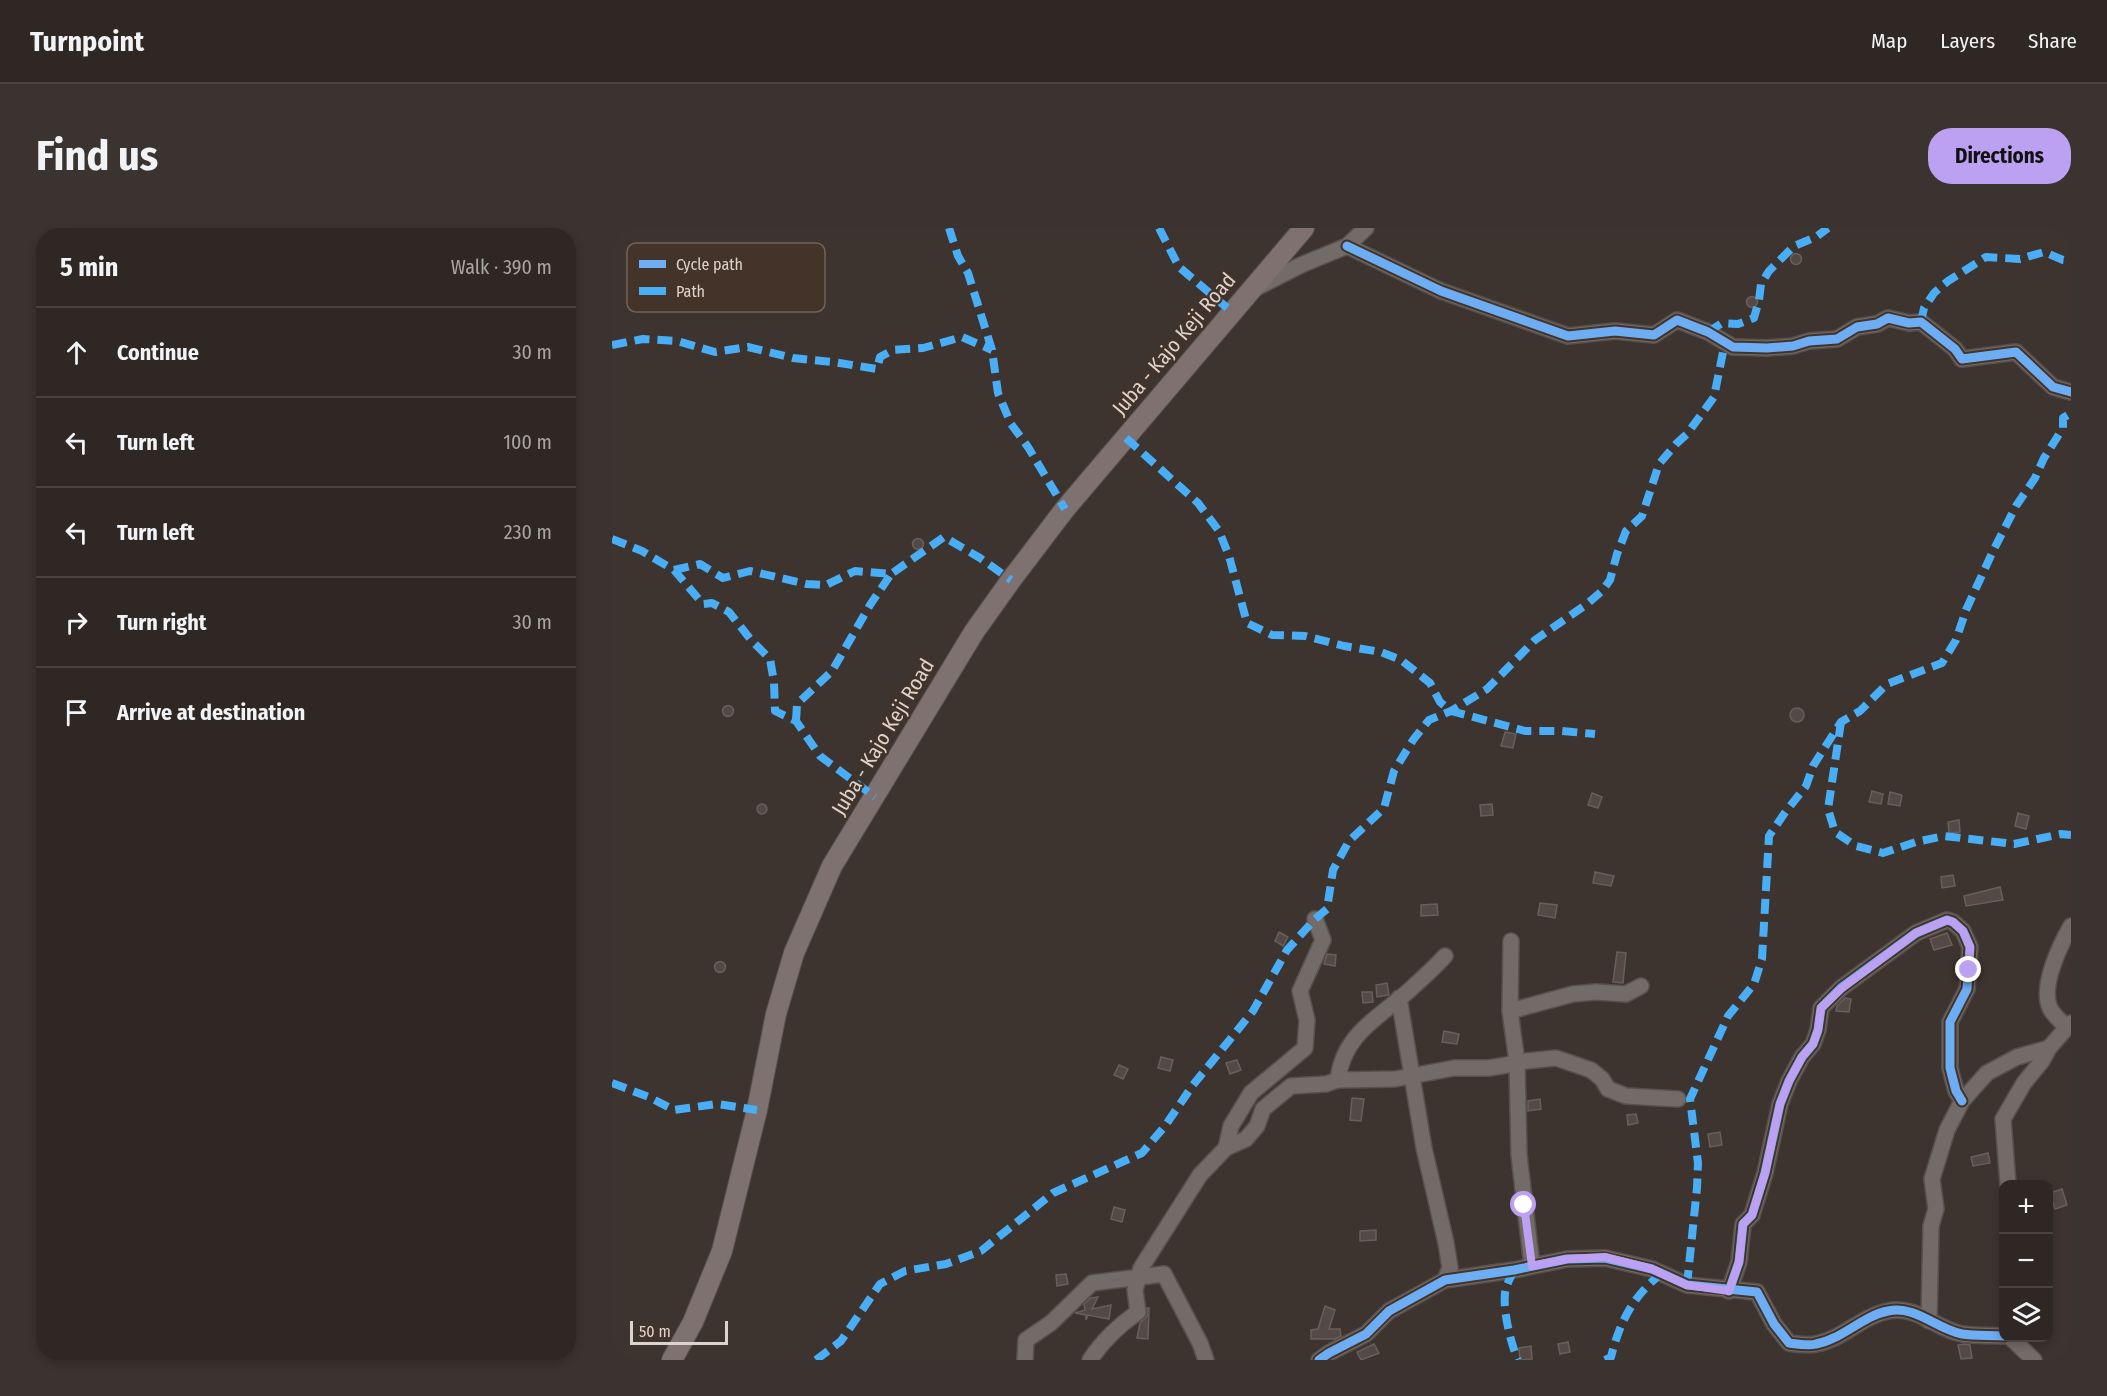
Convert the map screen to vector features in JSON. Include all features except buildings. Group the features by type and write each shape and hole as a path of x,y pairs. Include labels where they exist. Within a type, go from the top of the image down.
{"main road":[{"name":"Juba - Kajo Keji Road","path":"672,1360 693,1322 723,1251 757,1110 776,1014 794,953 832,866 974,632 1011,580 1065,509 1304,228"}],"street":[{"path":"1250,291 1301,265 1347,246 1366,228"},
{"path":"1347,246 1441,291 1568,336 1615,331 1654,335 1677,320 1708,332 1733,347 1767,348 1837,339 1857,327 1877,324 1888,318 1909,323 1921,322 1955,349 1962,359 2016,352 2053,387 2071,392"},
{"path":"1226,1148 1231,1126 1251,1093 1305,1048 1306,1020 1300,991 1323,940 1315,919"},
{"path":"1729,1291 1739,1262 1743,1224 1752,1215 1765,1173 1780,1104 1802,1057 1813,1044 1818,1030 1821,1008 1842,988 1916,933 1947,920 1963,931 1970,947 1967,989 1950,1022 1950,1068 1956,1091 1962,1101"},
{"path":"2008,1180 2003,1119 2024,1083 2069,1025 2050,1008 2047,983 2063,940 2071,926"},
{"path":"1511,941 1510,1011 1516,1062 1519,1155 1532,1266"},
{"path":"1338,1080 1339,1066 1359,1031 1399,999 1445,956"},
{"path":"1510,1011 1573,994 1596,992 1626,994 1641,986"},
{"path":"1399,999 1424,1148 1446,1243 1449,1268 1445,1280"},
{"path":"1929,1321 1931,1226 1936,1209 1932,1179 1947,1130 1962,1101 1987,1073 2017,1057 2049,1048"},
{"path":"1090,1360 1116,1327 1138,1312 1136,1290 1141,1268 1200,1175 1226,1148 1246,1139 1257,1126 1263,1109 1292,1086 1326,1084 1338,1080 1412,1076 1454,1068 1507,1065 1556,1058 1591,1070 1602,1079 1608,1089 1626,1096 1677,1099"},
{"path":"1319,1360 1366,1334 1389,1311 1445,1280 1567,1259 1605,1257 1652,1269 1687,1285 1757,1292 1774,1324 1789,1343 1815,1344 1838,1337 1858,1324 1888,1311 1914,1311 1929,1321 1960,1334 1999,1336"},
{"path":"1024,1360 1026,1340 1051,1323 1092,1283 1164,1274 1200,1343 1206,1360"},
{"path":"2015,1342 2034,1360"}],"marked path":[{"path":"949,228 958,256 968,273 992,350 998,393 1011,424 1028,447 1065,509"},
{"path":"1159,228 1179,267 1232,312"},
{"path":"1708,332 1722,323 1738,324 1754,318 1761,284 1769,271 1794,246 1816,237 1828,228"},
{"path":"1921,322 1924,308 1934,293 1948,281 1986,257 2020,259 2044,252 2071,261"},
{"path":"612,345 643,339 677,341 715,352 748,347 793,358 877,369 880,357 893,350 923,348 962,337 992,350"},
{"path":"816,1360 841,1341 880,1284 905,1271 946,1264 981,1251 1053,1193 1142,1153 1253,1011 1287,950 1327,909 1333,870 1349,841 1384,808 1394,771 1413,740 1429,720 1451,711 1487,689 1535,640 1587,604 1602,591 1610,580 1626,531 1642,516 1659,464 1687,434 1714,397 1725,342"},
{"path":"1687,1285 1698,1163 1690,1099 1728,1016 1754,984 1762,959 1769,836 1806,786 1813,766 1841,722 1860,711 1887,684 1942,663 1956,640 1966,610 2016,506 2035,478 2044,458 2063,428 2063,418 2071,413"},
{"path":"1126,438 1198,503 1219,531 1229,556 1247,623 1272,635 1305,636 1381,652 1401,660 1430,683 1440,702 1451,711 1525,731 1595,734"},
{"path":"674,570 700,564 723,578 750,571 807,584 826,585 855,571 891,574 944,537 1011,580"},
{"path":"612,539 642,551 674,570 703,604 712,603 729,612 751,640 770,659 775,711 796,721 820,756 875,797"},
{"path":"796,721 797,704 832,671 870,605 891,574"},
{"path":"1841,722 1828,809 1835,832 1856,846 1883,853 1944,836 2014,844 2061,834 2071,835"},
{"path":"612,1083 649,1097 674,1110 717,1104 757,1110"},
{"path":"1514,1270 1506,1288 1505,1304 1512,1345 1518,1360"},
{"path":"1605,1360 1611,1357 1623,1321 1635,1300 1662,1273"}],"cycle path":[{"path":"1347,246 1441,291 1568,336 1615,331 1654,335 1677,320 1708,332 1733,347 1767,348 1837,339 1857,327 1877,324 1888,318 1909,323 1921,322 1955,349 1962,359 2016,352 2053,387 2071,392"},
{"path":"1729,1291 1739,1262 1743,1224 1752,1215 1765,1173 1780,1104 1802,1057 1813,1044 1818,1030 1821,1008 1841,988 1916,933 1947,920 1963,931 1970,947 1967,989 1950,1022 1950,1068 1956,1091 1962,1101"},
{"path":"1319,1360 1366,1334 1389,1311 1445,1280 1514,1270 1567,1259 1605,1258 1652,1269 1687,1285 1757,1292 1774,1324 1789,1343 1810,1345 1826,1341 1879,1314 1898,1310 1917,1314 1962,1334 1999,1336"}],"route":[{"path":"1524,1205 1532,1266 1567,1259 1605,1257 1652,1269 1687,1285 1729,1291 1739,1262 1743,1224 1752,1215 1765,1173 1780,1104 1802,1057 1813,1044 1818,1030 1821,1008 1842,988 1916,933 1947,920 1963,931 1970,947 1969,970"}]}
